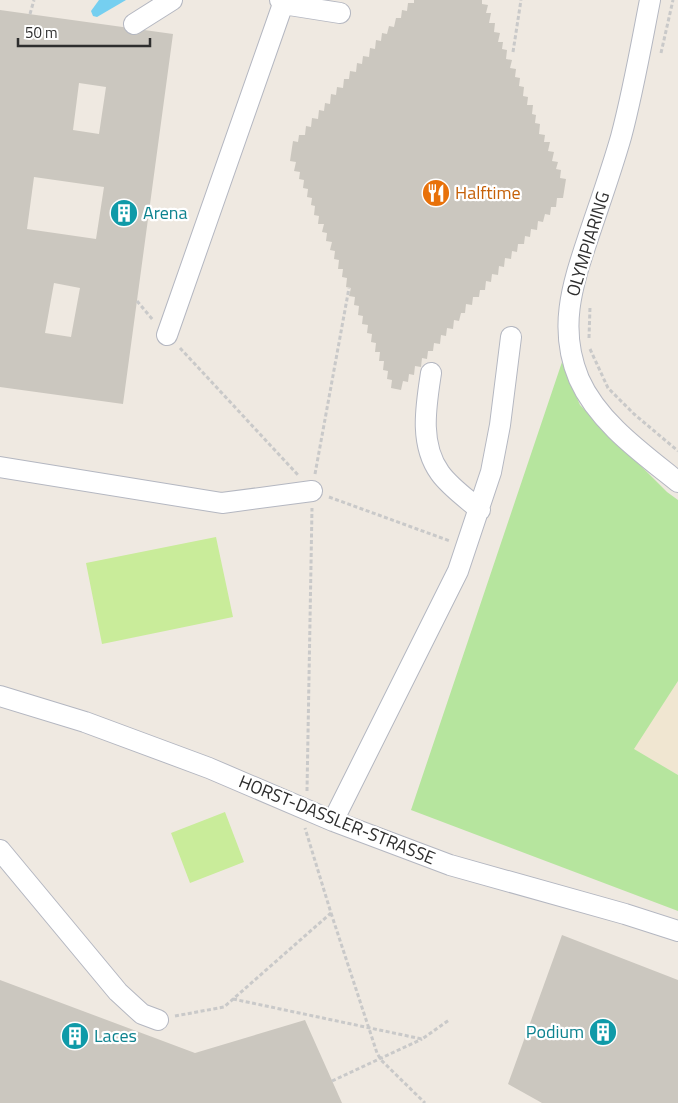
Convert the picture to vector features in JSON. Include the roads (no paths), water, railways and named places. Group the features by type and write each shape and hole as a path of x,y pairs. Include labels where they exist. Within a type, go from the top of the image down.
{"street":[{"path":"134,24 172,0"},
{"name":"OLYMPIARING","path":"650,0 620,138 571,294 568,335 579,378 589,398 608,421 678,482"},
{"path":"168,335 281,2 340,12"},
{"path":"333,821 449,591 467,547 480,510 497,446 511,337"},
{"path":"431,373 425,417 432,459 440,473 450,484 480,510"},
{"path":"0,467 222,503 312,491"},
{"name":"HORST-DASSLER-STRASSE","path":"0,696 127,737 209,768 333,821 450,865 625,914 678,931"},
{"path":"0,850 118,992 142,1014 158,1020"}],"water":[{"path":"99,0 126,0 97,17 93,16 91,11"}],"place":[{"name":"Halftime","path":"436,193"},
{"name":"Arena","path":"124,213"},
{"name":"Podium","path":"603,1032"},
{"name":"Laces","path":"75,1036"}]}
